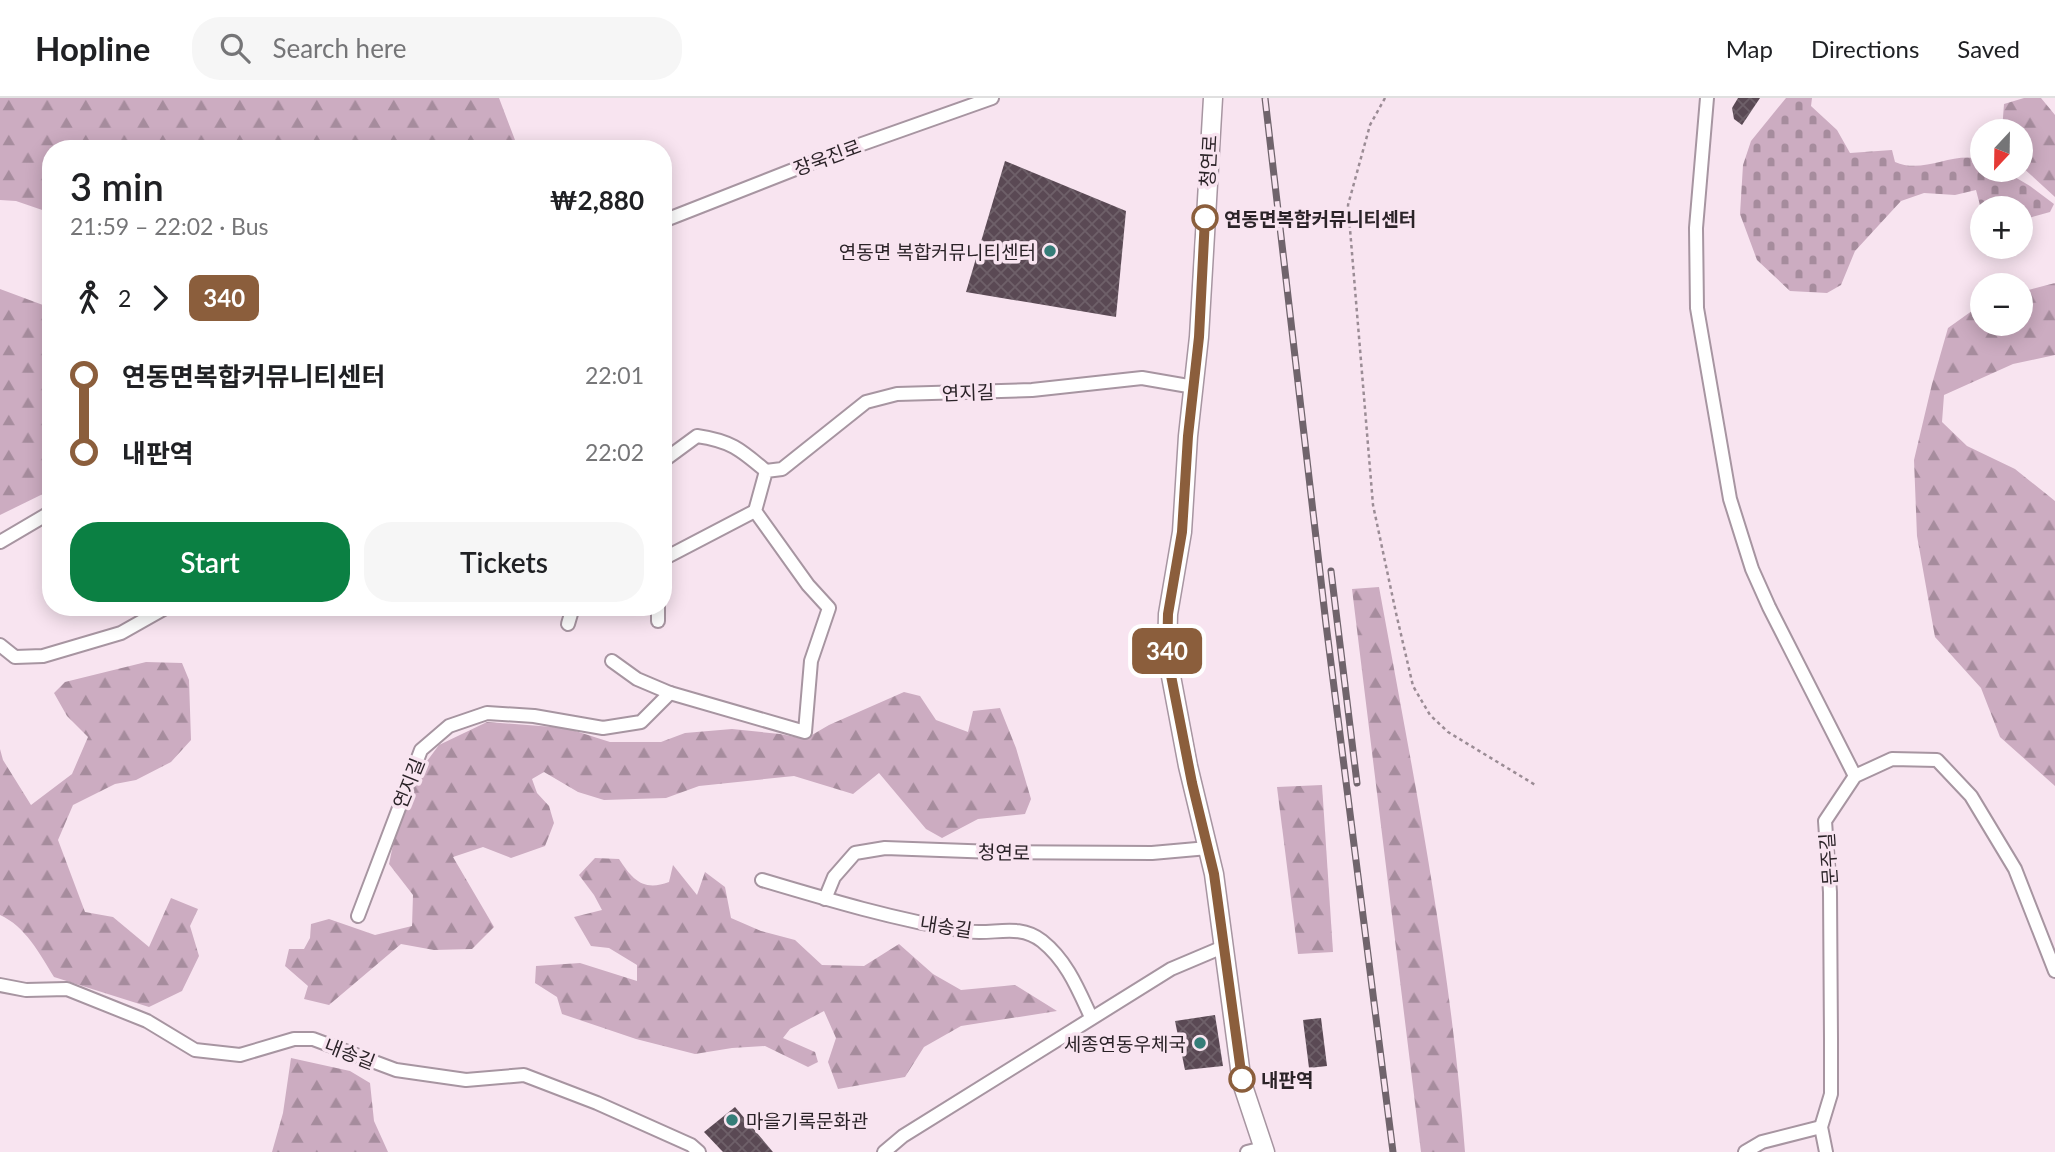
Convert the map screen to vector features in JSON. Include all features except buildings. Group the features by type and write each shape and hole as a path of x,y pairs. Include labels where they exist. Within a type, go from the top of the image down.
{"main road":[{"name":"청연로","path":"1213,98 1199,337 1182,532 1168,614 1167,655 1190,778 1214,874 1242,1083 1258,1151"}],"street":[{"name":"장욱진로","path":"672,217 831,155 992,98"},
{"path":"1707,98 1696,228 1698,308 1730,499 1752,569 1855,776 1892,759 1937,760 1971,796 2015,869 2055,971"},
{"name":"연지길","path":"766,471 782,469 866,401 897,394 1032,390 1142,378 1194,387"},
{"path":"672,454 697,436 724,440 746,453 766,471 755,511 672,554"},
{"path":"612,661 637,679 670,693 805,732 811,661 829,608 808,585 755,511"},
{"path":"0,542 42,517"},
{"path":"0,645 15,657 43,656 121,633 151,616"},
{"path":"568,624 570,616"},
{"name":"연지길","path":"358,916 421,750 449,726 487,712 534,716 603,728 640,722 670,693"},
{"name":"문주길","path":"1826,1152 1821,1127 1831,1094 1831,1039 1830,892 1825,821 1855,776"},
{"name":"청연로","path":"825,899 834,877 855,853 885,848 1152,853 1208,848"},
{"name":"내송길","path":"762,880 825,899 968,932 1016,929 1041,940 1071,974 1091,1017"},
{"path":"884,1152 903,1136 1091,1017 1171,969 1223,947"},
{"name":"내송길","path":"0,985 26,990 67,989 147,1021 195,1050 240,1055 293,1039 313,1039 396,1070 466,1080 524,1075 668,1134 699,1152"},
{"path":"1745,1152 1762,1142 1821,1127"}],"path":[{"path":"1385,98 1370,125 1348,205 1373,505 1396,613 1413,685 1430,715 1448,732 1537,786"}],"green space":[{"path":"0,98 499,98 515,140 42,140 42,210 16,201 0,200"},
{"path":"1786,98 1812,98 1811,106 1837,130 1850,153 1892,150 1895,162 1917,166 1970,158 1970,182 2023,182 2054,204 2050,212 2033,217 2033,196 1978,196 1976,190 1955,195 1924,193 1901,201 1855,251 1841,285 1827,293 1790,291 1757,260 1740,214 1743,165 1751,141"},
{"path":"2024,98 2041,98 2055,115 2055,197 2034,178 2034,119 2003,119 2004,104"},
{"path":"2055,283 2055,355 2013,364 1944,395 1942,422 1967,446 2015,469 2055,501 2055,786 2000,737 1981,688 1935,637 1917,536 1914,460 1948,328 1970,312 1970,336 2033,336 2033,289"},
{"path":"0,289 42,305 42,494 0,515"},
{"path":"1379,587 1441,939 1465,1152 1421,1152 1352,589"},
{"path":"146,662 182,663 189,680 191,740 171,762 136,780 115,784 73,805 58,840 85,912 113,917 149,947 171,898 198,909 190,926 199,956 182,991 149,1007 54,977 24,933 0,915 0,749 3,760 31,805 72,774 88,737 67,716 54,693 65,682"},
{"path":"904,692 920,696 936,720 968,732 973,711 1000,708 1016,748 1031,799 1025,814 978,819 942,838 926,829 879,773 853,794 794,776 699,786 666,798 604,800 578,792 544,772 532,779 537,793 549,806 554,823 545,846 511,858 483,847 453,857 494,927 472,949 434,950 401,944 329,1005 304,999 308,986 285,966 289,949 304,949 310,938 311,924 329,919 375,935 412,926 413,895 389,864 404,792 439,745 487,722 566,728 610,742 661,742 685,733 732,729 805,739 829,725"},
{"path":"1322,785 1333,952 1298,954 1277,787"},
{"path":"595,858 619,859 639,882 652,885 669,882 673,865 697,895 705,872 725,887 731,918 761,931 795,940 822,965 864,966 899,944 933,974 961,990 1015,985 1057,1011 961,1026 924,1047 905,1077 838,1089 828,1062 836,1038 824,1011 790,1029 783,1038 815,1052 818,1062 808,1067 765,1046 695,1054 636,1039 562,1014 557,997 535,983 536,966 580,963 637,981 637,965 609,948 591,946 574,917 602,910 579,875"},
{"path":"291,1058 350,1071 370,1083 374,1121 388,1152 272,1152 283,1113"}],"railway":[{"path":"1265,98 1326,624 1393,1152"},
{"path":"1331,571 1357,783"}],"bus line":[{"name":"340","path":"1205,218 1199,337 1188,436 1182,532 1168,614 1167,655 1195,801 1214,874 1242,1079"}],"place":[{"name":"연동면복합커뮤니티센터","path":"1205,218"},
{"name":"연동면 복합커뮤니티센터","path":"1050,251"},
{"name":"세종연동우체국","path":"1200,1043"},
{"name":"내판역","path":"1242,1079"},
{"name":"마을기록문화관","path":"732,1120"}]}
